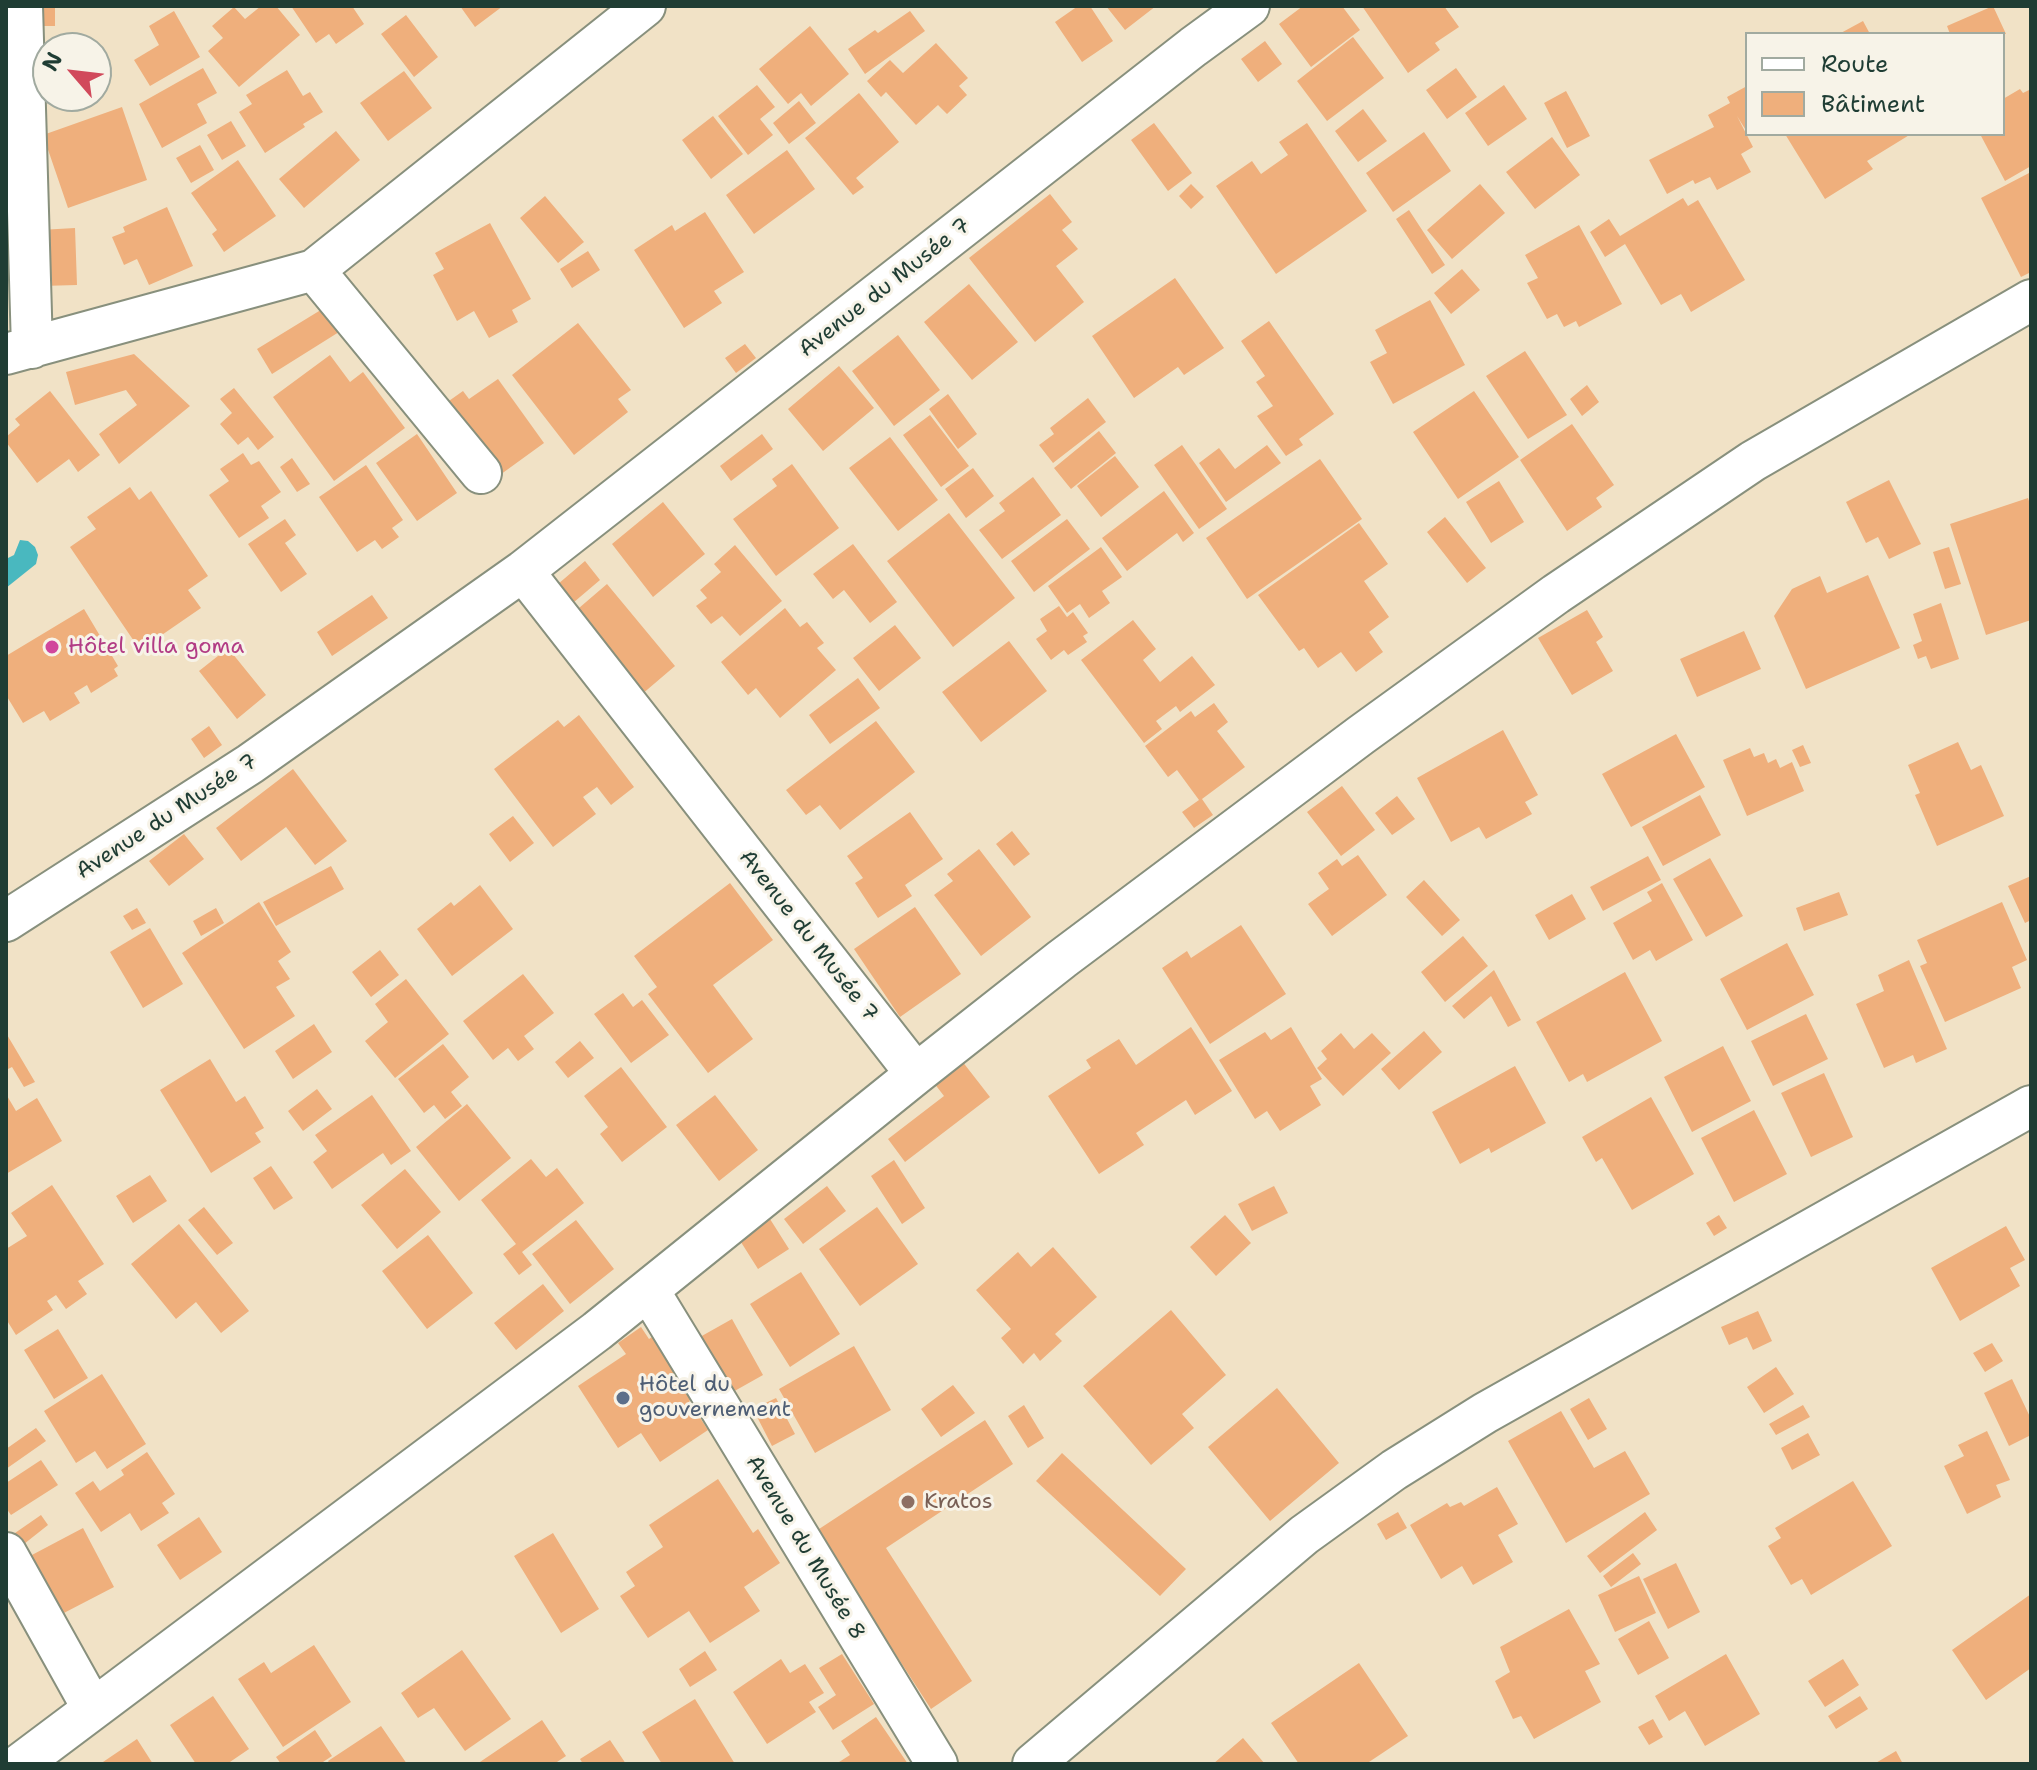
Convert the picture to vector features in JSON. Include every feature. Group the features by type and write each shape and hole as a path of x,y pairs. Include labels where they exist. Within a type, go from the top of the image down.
{"street":[{"path":"22,6 19,351 314,270 645,6"},
{"name":"Avenue du Musée 7","path":"6,921 250,764 523,571 1249,6"},
{"path":"314,270 481,473"},
{"path":"20,1764 649,1291 1062,959 1556,594 1753,461 2031,300"},
{"name":"Avenue du Musée 7","path":"523,571 916,1074"},
{"path":"1033,1764 1304,1535 1394,1470 1485,1413 2031,1106"},
{"name":"Avenue du Musée 8","path":"649,1291 937,1764"},
{"path":"6,1553 93,1709"}],"water":[{"path":"20,540 28,541 35,547 38,555 36,564 6,588 6,559 14,555"}],"building":[{"path":"36,6 55,6 55,26 36,26"},
{"path":"261,6 276,6 300,35 239,87 208,51 223,38 212,26 234,7 245,19"},
{"path":"291,6 352,6 364,24 336,44 329,34 316,43"},
{"path":"460,6 503,6 475,27"},
{"path":"1078,6 1090,6 1113,41 1082,62 1055,22"},
{"path":"1106,6 1156,6 1125,30"},
{"path":"1303,6 1342,6 1360,30 1311,67 1279,24"},
{"path":"1362,6 1444,6 1459,27 1435,43 1440,50 1408,73"},
{"path":"1993,6 2006,34 1949,32 1947,26"},
{"path":"174,11 200,57 150,86 134,60 159,45 149,26"},
{"path":"910,11 925,31 865,74 848,49"},
{"path":"406,15 438,57 414,77 381,34"},
{"path":"1863,21 1869,32 1843,32"},
{"path":"810,26 849,74 811,106 801,93 788,104 759,69"},
{"path":"1353,37 1384,78 1327,121 1297,81"},
{"path":"1265,41 1282,64 1258,82 1241,59"},
{"path":"936,43 968,78 959,86 967,95 947,114 938,105 916,125 886,92 881,97 867,81 890,60 903,73"},
{"path":"203,68 217,93 197,104 207,123 162,148 139,104"},
{"path":"1456,68 1477,97 1447,119 1426,90"},
{"path":"287,70 303,96 310,92 323,112 265,153 239,112 252,104 246,95"},
{"path":"404,71 432,108 388,141 360,103"},
{"path":"757,85 775,107 760,119 773,135 748,155 718,116"},
{"path":"1504,85 1527,119 1488,146 1465,113"},
{"path":"1745,87 1745,129 1737,116 1753,147 1741,154 1751,172 1717,190 1710,177 1695,184 1693,180 1667,194 1649,160 1714,127 1708,115 1730,103 1727,97"},
{"path":"2020,89 2023,93 2031,89 2031,166 2005,181 1981,136 2005,136 2005,98"},
{"path":"1566,91 1590,136 1567,148 1544,103"},
{"path":"859,93 899,142 856,178 864,187 853,195 805,138"},
{"path":"799,101 816,123 789,144 773,123"},
{"path":"122,107 147,180 68,208 43,135"},
{"path":"1363,109 1387,141 1358,162 1335,131"},
{"path":"713,116 743,154 711,179 682,140"},
{"path":"231,121 246,146 222,160 207,135"},
{"path":"1154,123 1192,173 1168,191 1131,140"},
{"path":"1307,123 1367,211 1276,274 1216,186 1252,161 1261,174 1288,155 1279,142"},
{"path":"336,131 360,160 304,208 279,179"},
{"path":"1424,132 1451,171 1393,212 1366,173"},
{"path":"1786,136 1908,136 1867,161 1873,169 1825,199"},
{"path":"1552,137 1580,175 1535,209 1506,172"},
{"path":"200,145 214,170 191,183 176,158"},
{"path":"787,150 815,189 754,234 726,195"},
{"path":"238,160 276,216 224,252 212,234 217,230 191,193"},
{"path":"2031,172 2031,272 2021,277 1981,198"},
{"path":"1191,184 1204,197 1191,209 1179,196"},
{"path":"1480,184 1505,213 1452,259 1427,230"},
{"path":"1050,194 1072,222 1062,230 1078,249 1056,266 1084,302 1035,342 969,258"},
{"path":"545,196 584,242 558,263 520,218"},
{"path":"1683,198 1688,206 1698,200 1745,280 1691,312 1681,294 1661,305 1625,244 1605,257 1590,232 1609,219 1620,236"},
{"path":"167,207 193,266 149,285 137,259 124,265 112,237 125,232 123,227"},
{"path":"1409,210 1445,265 1432,274 1396,219"},
{"path":"705,212 744,272 714,291 722,303 684,328 634,250 672,225 675,231"},
{"path":"490,223 531,299 512,310 518,322 489,338 474,311 457,321 433,275 444,269 435,253"},
{"path":"1579,225 1622,304 1579,327 1576,321 1564,327 1557,314 1547,319 1527,283 1538,278 1525,255"},
{"path":"75,228 77,285 41,286 40,230"},
{"path":"588,251 600,270 572,288 560,269"},
{"path":"1462,269 1480,290 1451,314 1434,293"},
{"path":"1175,278 1224,348 1184,375 1178,367 1134,398 1092,336"},
{"path":"969,284 1018,342 972,380 924,322"},
{"path":"1430,300 1465,365 1393,404 1370,362 1387,353 1375,330"},
{"path":"324,308 339,332 272,374 257,349"},
{"path":"1269,321 1334,414 1299,439 1303,445 1286,456 1257,416 1273,406 1256,382 1265,376 1241,341"},
{"path":"578,323 631,390 618,399 628,412 574,455 512,375"},
{"path":"898,335 940,390 894,426 852,371"},
{"path":"745,344 756,358 736,373 725,358"},
{"path":"1525,351 1567,415 1528,439 1486,376"},
{"path":"134,354 190,406 119,464 99,434 137,405 126,390 75,405 66,372"},
{"path":"330,355 350,382 363,372 405,428 334,481 273,397"},
{"path":"839,366 874,408 823,451 788,409"},
{"path":"498,379 544,443 493,480 446,403 463,391 469,399"},
{"path":"1587,385 1599,402 1582,416 1570,399"},
{"path":"234,388 274,437 258,450 248,437 238,445 220,424 232,413 220,399"},
{"path":"50,391 100,455 78,472 69,459 37,483 6,442 6,437 20,425 15,419"},
{"path":"1474,391 1519,457 1458,499 1413,432"},
{"path":"948,394 977,434 958,449 929,409"},
{"path":"1088,398 1106,422 1053,463 1039,445 1054,434 1050,428"},
{"path":"930,415 969,466 941,487 903,435"},
{"path":"1572,424 1614,485 1596,498 1602,507 1567,531 1520,460"},
{"path":"1099,431 1116,453 1071,489 1054,468"},
{"path":"417,434 457,493 417,521 376,463"},
{"path":"762,434 773,449 731,481 720,466"},
{"path":"890,437 938,500 898,531 849,468"},
{"path":"1182,445 1227,509 1199,529 1154,465"},
{"path":"1267,445 1281,463 1226,502 1199,463 1219,448 1235,469"},
{"path":"243,453 251,465 259,461 281,492 261,506 269,518 239,538 209,495 229,481 220,469"},
{"path":"1115,456 1139,487 1101,517 1077,486"},
{"path":"292,458 310,484 297,492 280,467"},
{"path":"1320,459 1362,519 1247,599 1206,538"},
{"path":"792,464 839,528 776,576 733,519 777,486 772,479"},
{"path":"366,465 403,520 392,528 399,537 382,549 375,540 357,552 319,497"},
{"path":"973,468 994,496 966,518 945,489"},
{"path":"1033,477 1061,515 1002,559 979,530 1005,511 999,503"},
{"path":"1889,480 1921,544 1889,559 1878,537 1866,543 1846,502"},
{"path":"1499,481 1524,522 1491,543 1466,502"},
{"path":"130,487 139,500 151,491 208,576 188,590 201,608 140,650 70,547 96,529 87,517"},
{"path":"1164,491 1194,533 1183,542 1177,533 1127,571 1102,538"},
{"path":"2028,498 2031,507 2031,620 1986,635 1950,524"},
{"path":"663,502 705,554 653,597 612,544"},
{"path":"949,513 1015,598 953,647 887,561"},
{"path":"1445,517 1486,568 1467,583 1427,532"},
{"path":"285,519 296,535 285,543 307,574 281,592 248,544"},
{"path":"1067,519 1090,549 1034,592 1011,561"},
{"path":"1359,523 1388,564 1364,581 1389,617 1369,632 1383,652 1356,672 1341,652 1318,668 1304,648 1299,651 1258,595"},
{"path":"853,544 897,602 870,623 844,590 833,599 813,574"},
{"path":"735,545 782,601 740,636 722,616 711,624 696,606 707,598 700,590 721,572 714,564"},
{"path":"1101,547 1122,577 1102,591 1110,603 1089,618 1080,604 1067,613 1048,586"},
{"path":"1949,547 1961,584 1945,589 1933,552"},
{"path":"585,561 600,580 567,608 551,590"},
{"path":"1868,575 1900,648 1806,689 1774,616 1792,589 1820,576 1827,593"},
{"path":"607,584 675,666 641,695 572,614"},
{"path":"372,595 388,618 332,656 317,632"},
{"path":"1941,603 1959,659 1931,669 1926,656 1918,659 1913,645 1922,641 1913,614"},
{"path":"1059,606 1067,617 1073,612 1088,633 1083,636 1087,642 1068,655 1064,650 1051,660 1036,639 1047,631 1040,619"},
{"path":"785,608 800,627 807,622 824,643 817,648 836,670 780,718 756,688 748,695 721,662"},
{"path":"84,609 118,666 114,669 118,676 91,693 87,685 74,693 80,703 50,721 44,711 23,723 6,695 6,656"},
{"path":"1587,610 1603,637 1596,642 1613,671 1572,695 1538,638"},
{"path":"1133,620 1156,649 1143,660 1160,682 1192,656 1215,685 1180,712 1176,706 1156,721 1162,729 1144,743 1081,660"},
{"path":"895,625 921,658 879,691 853,658"},
{"path":"1744,631 1761,669 1697,697 1680,659"},
{"path":"1009,641 1047,691 981,742 942,692"},
{"path":"228,648 266,695 237,719 199,671"},
{"path":"858,678 880,708 830,744 809,715"},
{"path":"1214,703 1228,722 1217,731 1245,767 1202,799 1213,815 1194,828 1182,812 1199,800 1177,770 1168,777 1145,746 1191,711 1195,717"},
{"path":"579,715 634,787 611,805 597,787 583,797 596,814 553,847 494,769 558,720 564,727"},
{"path":"876,721 915,772 840,830 820,805 806,815 786,790"},
{"path":"209,726 222,745 204,758 191,739"},
{"path":"1503,730 1538,795 1525,802 1532,814 1486,839 1479,827 1451,842 1417,778"},
{"path":"1676,734 1705,787 1631,827 1602,774"},
{"path":"1958,742 1971,770 1981,765 2004,816 1937,846 1915,795 1920,793 1908,765"},
{"path":"1803,745 1811,763 1800,767 1792,750"},
{"path":"1750,748 1754,757 1764,753 1768,763 1776,759 1780,768 1792,762 1804,791 1747,816 1723,760"},
{"path":"293,769 347,841 315,865 286,827 241,861 216,828"},
{"path":"1342,786 1375,830 1341,856 1307,812"},
{"path":"1700,795 1721,835 1663,866 1642,827"},
{"path":"1397,796 1415,819 1392,835 1375,813"},
{"path":"910,812 943,859 905,885 912,896 878,918 855,883 863,878 847,856"},
{"path":"513,816 534,843 510,862 489,834"},
{"path":"1012,831 1030,854 1014,866 996,844"},
{"path":"184,834 204,859 169,886 149,861"},
{"path":"979,849 1031,917 981,956 934,895 953,881 947,874"},
{"path":"1358,855 1387,895 1332,936 1308,904 1329,889 1318,873 1337,859 1342,866"},
{"path":"1648,856 1661,880 1603,911 1590,887"},
{"path":"1710,858 1743,916 1706,937 1673,879"},
{"path":"331,866 344,889 276,926 263,902"},
{"path":"2031,876 2031,920 2025,923 2008,886"},
{"path":"1424,880 1460,920 1442,936 1406,897"},
{"path":"730,883 773,940 713,985 753,1039 708,1073 648,994 657,987 634,956"},
{"path":"1662,883 1693,940 1656,961 1650,950 1633,960 1613,923 1652,901 1647,892"},
{"path":"480,885 513,929 452,976 417,929 451,902 454,906"},
{"path":"1839,892 1848,915 1804,931 1796,908"},
{"path":"1572,894 1586,919 1549,940 1535,915"},
{"path":"259,902 291,952 278,961 290,979 276,987 295,1016 244,1049 182,953"},
{"path":"2002,902 2027,960 2012,967 2021,988 1945,1022 1920,966 1927,963 1917,940"},
{"path":"915,907 961,974 900,1017 854,949"},
{"path":"137,908 146,923 132,930 123,916"},
{"path":"216,908 224,923 201,936 193,921"},
{"path":"1241,925 1286,994 1210,1044 1162,968 1187,951 1191,958"},
{"path":"150,928 183,984 143,1008 110,952"},
{"path":"1463,936 1488,966 1445,1002 1421,972"},
{"path":"1787,943 1814,995 1747,1030 1720,979"},
{"path":"380,950 399,975 371,997 352,972"},
{"path":"1909,960 1947,1049 1916,1063 1913,1055 1884,1068 1856,1004 1884,991 1878,975"},
{"path":"1494,970 1521,1020 1508,1027 1491,996 1464,1019 1452,1006"},
{"path":"1625,972 1662,1041 1587,1082 1583,1074 1569,1082 1536,1022"},
{"path":"523,974 554,1013 524,1036 534,1049 518,1061 508,1048 493,1060 463,1021"},
{"path":"406,979 449,1034 395,1078 365,1041 388,1022 375,1004"},
{"path":"623,993 633,1007 642,1000 669,1035 631,1063 594,1014"},
{"path":"1806,1014 1828,1059 1773,1086 1751,1041"},
{"path":"314,1024 332,1052 293,1079 275,1051"},
{"path":"1191,1027 1232,1091 1195,1115 1186,1100 1136,1133 1144,1145 1099,1174 1048,1096 1091,1068 1086,1060 1119,1039 1136,1065"},
{"path":"1291,1027 1322,1079 1310,1086 1321,1105 1280,1131 1267,1111 1255,1119 1219,1060 1265,1032 1271,1040"},
{"path":"1424,1031 1442,1052 1399,1090 1381,1069"},
{"path":"6,1033 35,1082 24,1087 12,1067 6,1070"},
{"path":"1341,1033 1354,1049 1372,1033 1391,1053 1343,1096 1317,1068 1327,1059 1321,1051"},
{"path":"580,1041 594,1058 568,1078 555,1062"},
{"path":"443,1044 469,1077 451,1092 462,1106 445,1119 434,1105 424,1113 398,1079"},
{"path":"1723,1046 1751,1101 1692,1132 1664,1077"},
{"path":"210,1059 236,1102 245,1096 264,1128 255,1133 261,1142 211,1173 160,1090"},
{"path":"962,1061 990,1097 905,1162 888,1139 944,1096 934,1083"},
{"path":"1515,1066 1546,1123 1491,1153 1489,1148 1460,1164 1432,1112"},
{"path":"621,1067 667,1127 622,1162 600,1134 608,1127 584,1096"},
{"path":"1824,1073 1853,1137 1811,1157 1781,1093"},
{"path":"317,1089 332,1109 303,1131 288,1111"},
{"path":"6,1094 16,1111 37,1098 62,1141 6,1174"},
{"path":"372,1095 411,1151 391,1165 383,1153 332,1189 313,1162 327,1151 315,1135"},
{"path":"715,1095 758,1150 719,1181 676,1125"},
{"path":"1651,1097 1694,1174 1632,1210 1602,1158 1596,1162 1582,1137"},
{"path":"467,1104 511,1158 459,1201 416,1147"},
{"path":"1754,1110 1787,1174 1734,1202 1701,1138"},
{"path":"531,1159 546,1177 557,1168 584,1203 522,1252 532,1265 519,1275 503,1254 516,1244 481,1200"},
{"path":"894,1160 925,1208 902,1224 871,1176"},
{"path":"271,1166 293,1198 274,1210 253,1178"},
{"path":"405,1169 441,1212 397,1249 361,1205"},
{"path":"150,1175 167,1201 133,1223 116,1196"},
{"path":"52,1185 104,1264 78,1281 87,1294 66,1309 56,1295 47,1301 53,1310 16,1335 6,1319 6,1249 27,1236 11,1213"},
{"path":"827,1186 846,1211 803,1244 784,1219"},
{"path":"1274,1186 1288,1213 1252,1231 1238,1204"},
{"path":"204,1207 233,1243 217,1255 188,1220"},
{"path":"877,1207 918,1264 860,1306 819,1249"},
{"path":"1225,1215 1251,1243 1216,1276 1190,1247"},
{"path":"1719,1215 1727,1228 1714,1236 1706,1223"},
{"path":"770,1219 789,1249 758,1269 739,1239"},
{"path":"576,1220 614,1269 570,1304 532,1254"},
{"path":"179,1224 249,1311 221,1333 196,1302 176,1319 131,1264"},
{"path":"2006,1226 2025,1260 2010,1268 2020,1286 1960,1321 1931,1268"},
{"path":"428,1235 473,1293 427,1329 382,1271"},
{"path":"1053,1247 1097,1297 1055,1334 1062,1341 1040,1361 1034,1353 1023,1364 1001,1338 1011,1329 976,1290 1018,1252 1031,1267"},
{"path":"801,1272 840,1334 790,1367 750,1304"},
{"path":"543,1284 564,1311 516,1350 494,1323"},
{"path":"1171,1310 1226,1375 1182,1414 1194,1428 1151,1465 1083,1386"},
{"path":"1758,1311 1772,1341 1753,1350 1747,1337 1729,1345 1721,1327"},
{"path":"732,1319 763,1375 731,1393 700,1337"},
{"path":"641,1327 649,1339 661,1331 702,1392 689,1401 708,1430 660,1462 641,1433 618,1448 578,1386 626,1354 618,1343"},
{"path":"58,1329 88,1378 54,1399 24,1350"},
{"path":"1992,1343 2003,1361 1985,1372 1973,1353"},
{"path":"854,1346 891,1410 815,1453 779,1389"},
{"path":"1776,1367 1794,1394 1764,1413 1747,1387"},
{"path":"102,1374 146,1444 107,1469 95,1451 76,1463 44,1411"},
{"path":"2012,1379 2031,1419 2031,1435 2009,1446 1984,1393"},
{"path":"953,1385 975,1413 941,1437 921,1409"},
{"path":"1277,1388 1339,1463 1270,1521 1208,1447"},
{"path":"776,1398 795,1434 772,1446 753,1409"},
{"path":"1589,1398 1607,1429 1588,1440 1570,1409"},
{"path":"1024,1405 1044,1438 1028,1448 1008,1416"},
{"path":"1803,1405 1810,1417 1776,1435 1769,1424"},
{"path":"1561,1411 1594,1468 1625,1451 1650,1494 1566,1543 1508,1441"},
{"path":"985,1420 1013,1464 886,1548 972,1681 931,1709 816,1531"},
{"path":"36,1428 46,1441 6,1469 6,1449"},
{"path":"1987,1431 2010,1480 1996,1485 2001,1497 1967,1514 1944,1466 1964,1456 1958,1445"},
{"path":"1808,1433 1820,1455 1792,1470 1781,1448"},
{"path":"147,1452 175,1494 162,1503 169,1513 141,1531 130,1513 101,1532 75,1493 93,1481 100,1491 124,1475 121,1470"},
{"path":"1062,1453 1186,1569 1160,1596 1036,1481"},
{"path":"41,1460 58,1485 11,1515 6,1508 6,1483"},
{"path":"718,1479 753,1533 758,1529 780,1563 744,1587 760,1611 710,1643 689,1611 648,1638 620,1596 635,1586 626,1572 663,1547 649,1525"},
{"path":"1853,1481 1892,1546 1811,1595 1802,1579 1791,1585 1768,1546 1781,1538 1775,1528"},
{"path":"1497,1487 1518,1524 1498,1535 1513,1562 1473,1585 1462,1566 1441,1579 1410,1525 1447,1503 1450,1507 1461,1502 1464,1506"},
{"path":"1398,1512 1407,1528 1386,1540 1377,1524"},
{"path":"1645,1512 1657,1530 1600,1573 1587,1556"},
{"path":"41,1515 48,1525 24,1544 15,1533"},
{"path":"199,1517 222,1552 180,1580 157,1545"},
{"path":"83,1528 114,1587 60,1615 30,1556"},
{"path":"553,1533 599,1609 561,1633 514,1556"},
{"path":"1633,1553 1641,1564 1611,1587 1603,1576"},
{"path":"1676,1563 1700,1612 1668,1629 1643,1579"},
{"path":"1639,1576 1656,1613 1615,1632 1598,1595"},
{"path":"2031,1594 2031,1668 1986,1700 1952,1650"},
{"path":"1569,1609 1600,1664 1585,1671 1601,1702 1534,1739 1521,1716 1513,1719 1495,1681 1510,1672 1500,1647"},
{"path":"1649,1621 1669,1658 1638,1675 1618,1639"},
{"path":"314,1645 351,1702 283,1747 238,1679 264,1662 271,1673"},
{"path":"462,1650 511,1719 465,1751 434,1708 418,1718 401,1693"},
{"path":"705,1651 717,1670 690,1687 679,1669"},
{"path":"842,1654 874,1704 833,1730 818,1707 836,1695 819,1668"},
{"path":"1726,1654 1760,1714 1705,1746 1685,1711 1669,1721 1655,1696"},
{"path":"781,1659 790,1673 805,1664 824,1693 809,1702 816,1712 767,1744 733,1692"},
{"path":"1843,1659 1859,1685 1825,1707 1808,1681"},
{"path":"1359,1663 1408,1736 1366,1764 1299,1764 1271,1723"},
{"path":"213,1696 249,1749 227,1764 196,1764 170,1725"},
{"path":"1860,1696 1868,1709 1836,1729 1828,1716"},
{"path":"695,1699 735,1764 662,1764 642,1732"},
{"path":"876,1717 908,1764 836,1764 850,1755 841,1741"},
{"path":"1653,1719 1663,1737 1649,1745 1638,1727"},
{"path":"542,1720 566,1756 554,1764 477,1764"},
{"path":"381,1726 407,1764 330,1764 328,1761"},
{"path":"315,1730 332,1756 320,1764 281,1764 276,1757"},
{"path":"1243,1738 1265,1764 1213,1764"},
{"path":"137,1739 153,1764 100,1764"},
{"path":"610,1740 626,1764 583,1764 580,1759"},
{"path":"1896,1751 1903,1764 1874,1764"}],"place":[{"name":"Hôtel villa goma","path":"52,647"},
{"name":"Hôtel du gouvernement","path":"623,1398"},
{"name":"Kratos","path":"908,1502"}]}
